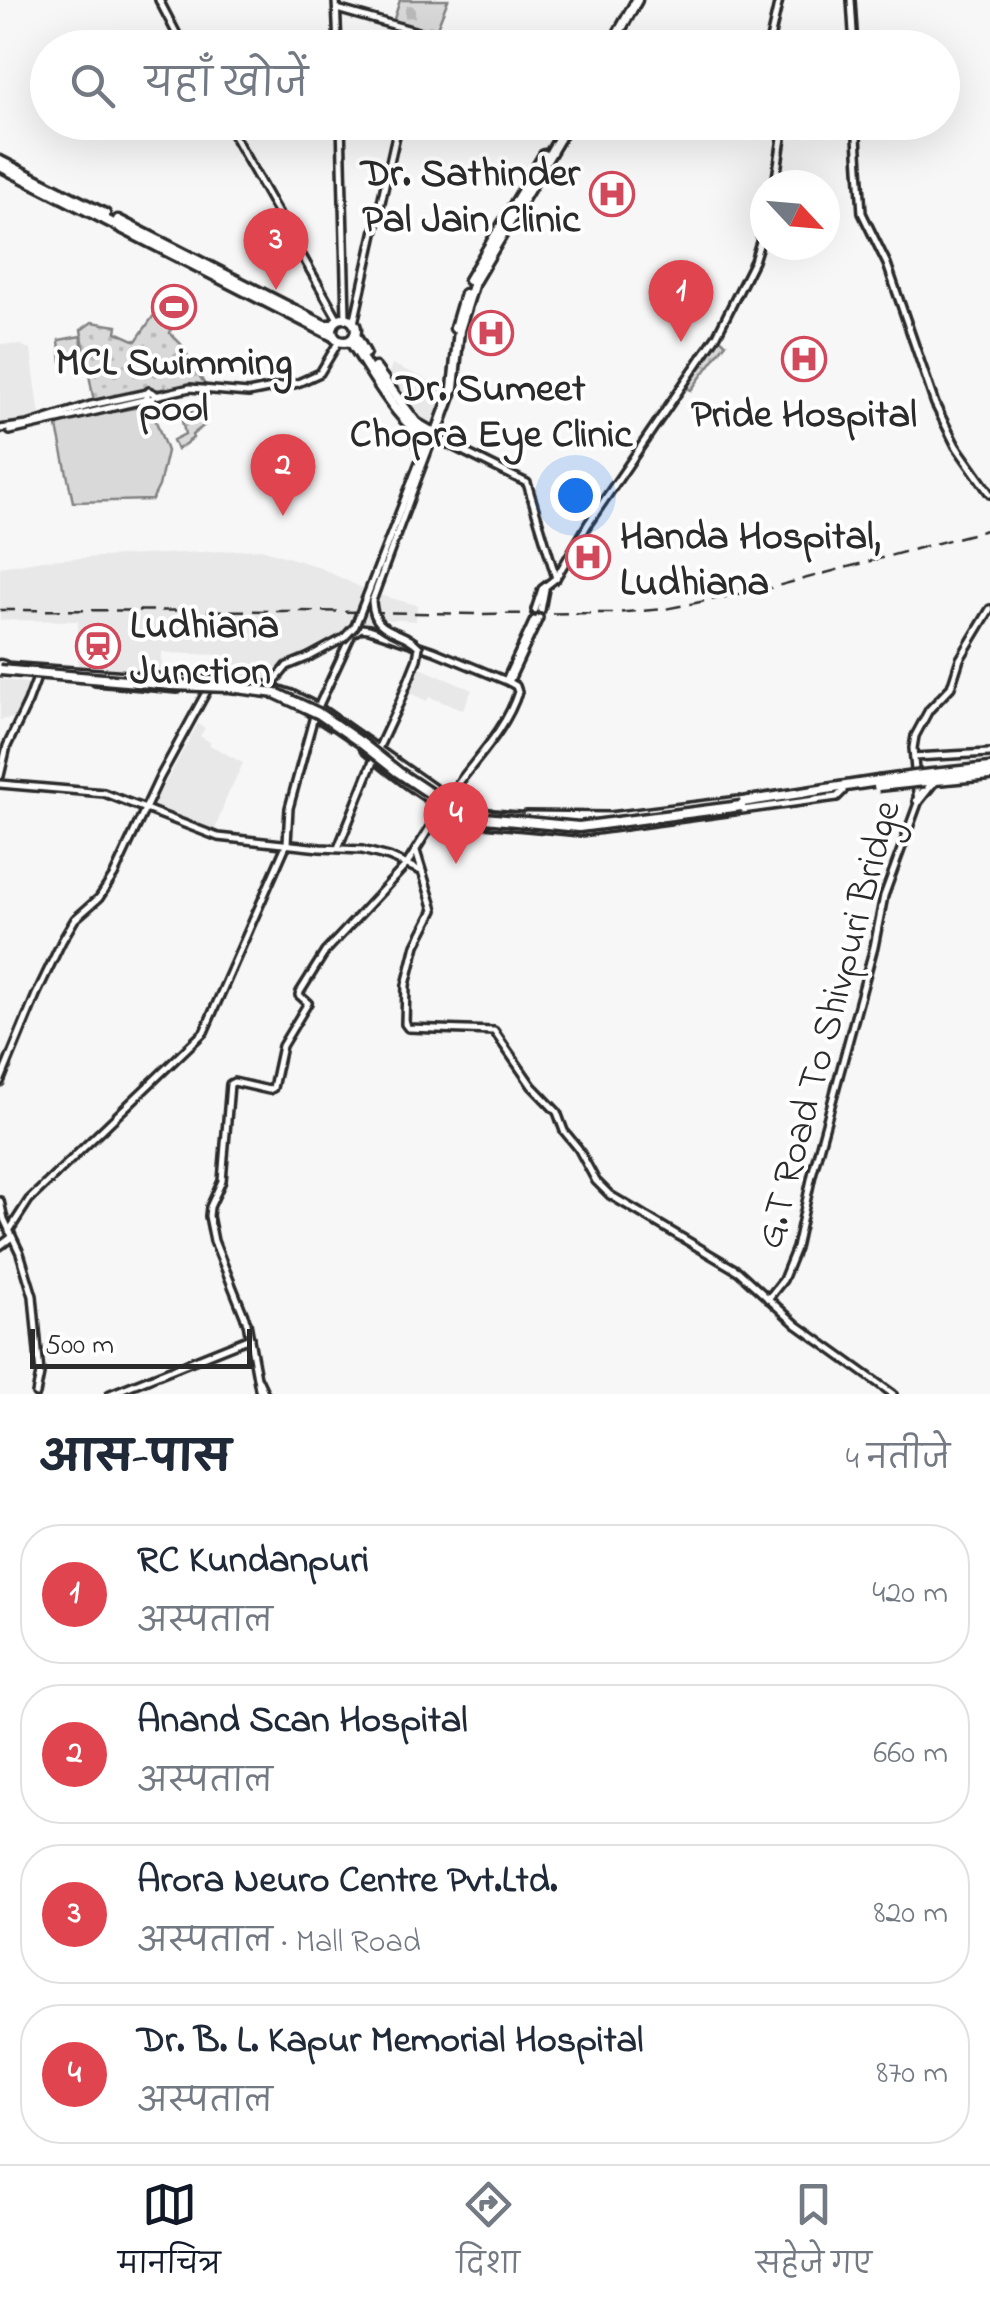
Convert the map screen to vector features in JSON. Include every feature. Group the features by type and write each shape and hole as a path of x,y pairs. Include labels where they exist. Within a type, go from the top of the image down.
{"main road":[{"path":"622,30 639,0"},
{"path":"433,437 449,386 457,317 470,280 555,140"},
{"path":"0,164 324,325 346,320"},
{"path":"0,164 336,339 353,338 416,423 433,437"},
{"path":"346,320 401,415 433,437"},
{"path":"336,339 346,320"},
{"path":"411,424 422,456"},
{"path":"2,669 269,691 318,713 398,772 456,810 474,817 579,827 878,784 990,776"},
{"path":"927,779 990,768"},
{"path":"918,800 927,779"}],"street":[{"path":"158,0 174,30"},
{"path":"336,0 338,30"},
{"path":"772,30 779,0"},
{"path":"851,0 853,30"},
{"path":"337,10 409,30"},
{"path":"237,140 346,320"},
{"path":"341,140 346,320"},
{"path":"346,320 394,140"},
{"path":"778,170 782,140"},
{"path":"857,140 864,219 891,274 934,404 968,465 990,494"},
{"path":"508,681 537,614 538,598 556,578 588,524 717,335 753,260"},
{"path":"0,430 91,406 190,388 248,393 298,383 320,374 336,339"},
{"path":"316,374 336,339"},
{"path":"378,749 418,648 412,640 380,624 372,601 422,456 433,437"},
{"path":"266,694 287,666 332,646 355,626 433,437"},
{"path":"433,437 527,482 556,578"},
{"path":"990,609 960,659 951,686 919,727 914,757 990,753"},
{"path":"0,1246 29,1200 206,1026 286,843 289,808 314,716 356,631 362,628 434,651 508,681 518,692 492,741 448,797 407,864 325,952 299,993 308,1002 282,1046 273,1088 230,1084 222,1181 209,1216 214,1241 247,1323 262,1394"},
{"path":"2,669 168,689 266,694 314,716 443,807 474,822 581,832 837,798 840,790 838,784 610,816 470,811 318,707 270,687 39,673"},
{"path":"0,776 7,746 39,673"},
{"path":"0,1082 62,940 78,916 99,898 118,867 208,690"},
{"name":"G.T Road To Shivpuri Bridge","path":"766,1297 783,1280 796,1248 884,896 918,800 914,757"},
{"path":"338,848 377,760"},
{"path":"0,784 104,792 218,838 370,851 422,871"},
{"path":"416,851 434,910 416,945 409,974 408,1028 492,1030 532,1086 557,1112 562,1129 610,1195 738,1271 797,1325 891,1394"},
{"path":"0,1200 31,1286 40,1381 36,1394"},
{"path":"110,1394 250,1338"}],"shaded area":[{"path":"0,344 21,345 31,350 40,417 0,426"},
{"path":"392,364 446,388 434,421 426,424 410,411 387,379"},
{"path":"261,549 316,566 375,594 417,605 416,621 385,619 357,625 315,653 289,661 269,683 226,679 224,655 162,653 162,670 78,668 78,621 0,620 0,567 43,560"},
{"path":"416,666 472,690 463,710 405,691"},
{"path":"0,679 32,684 16,717 0,720"},
{"path":"198,724 205,728 200,736 210,745 243,763 214,833 151,809"}],"green space":[{"path":"400,0 448,0 436,30 418,30 393,22"},
{"path":"154,315 172,324 170,333 205,385 140,391 94,402 81,330 92,322 117,326 116,332 136,341"},
{"path":"81,336 84,357 61,361 59,340"},
{"path":"718,338 726,343 691,390 686,387"},
{"path":"150,405 167,451 152,500 73,502 57,427 60,422"},
{"path":"203,408 206,424 177,450 173,440 185,434 182,421 194,409"}],"water":[{"name":"MCL Swimming pool","path":"163,294 191,307 184,321 156,307"}],"railway":[{"path":"0,610 481,614 665,609 766,589 990,529"}],"place":[{"name":"Dr. Sathinder Pal Jain Clinic","path":"612,194"},
{"name":"Arora Neuro Centre Pvt.Ltd.","path":"276,290"},
{"name":"MCL Swimming pool","path":"174,307"},
{"name":"Dr. Sumeet Chopra Eye Clinic","path":"491,333"},
{"name":"RC Kundanpuri","path":"681,342"},
{"name":"Pride Hospital","path":"804,359"},
{"name":"Anand Scan Hospital","path":"283,516"},
{"name":"Handa Hospital, Ludhiana","path":"588,557"},
{"name":"Ludhiana Junction","path":"98,646"},
{"name":"Dr. B. L. Kapur Memorial Hospital","path":"456,864"}]}
